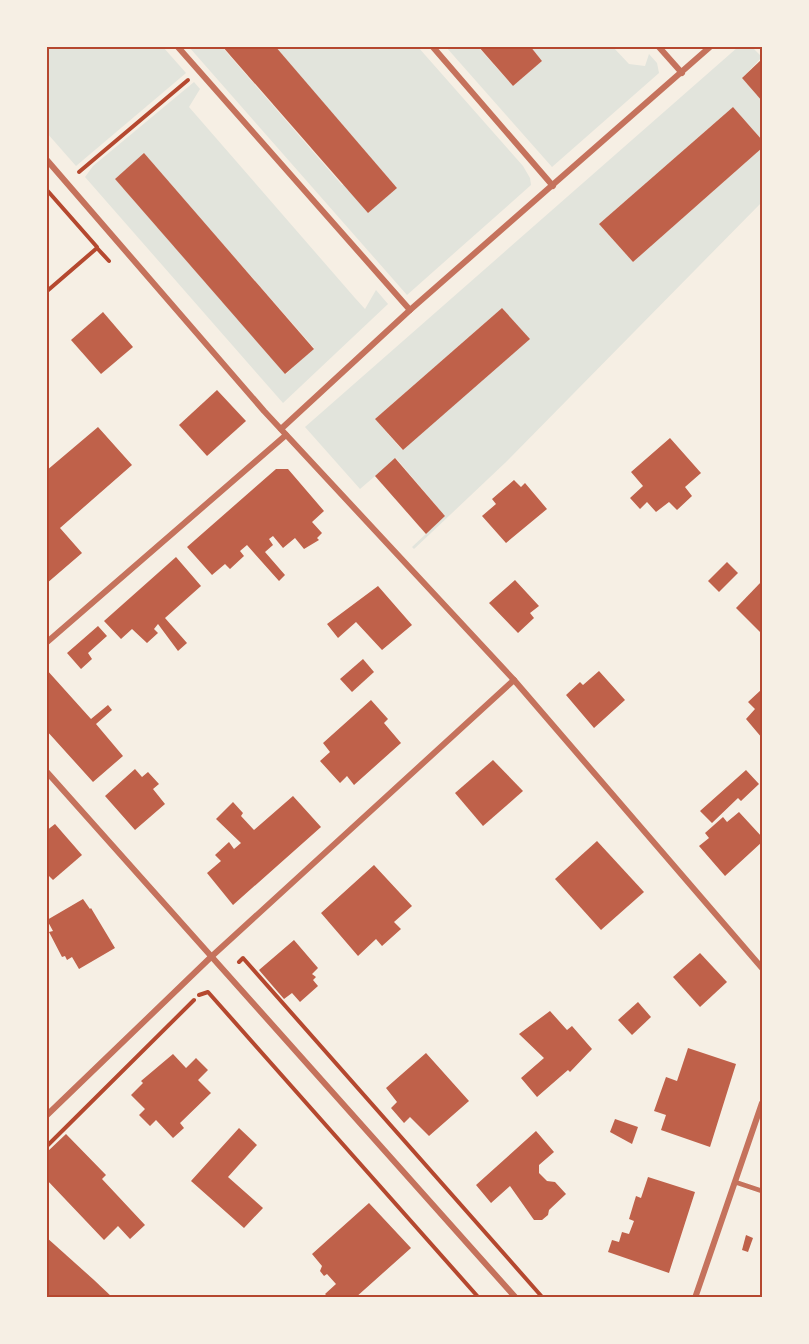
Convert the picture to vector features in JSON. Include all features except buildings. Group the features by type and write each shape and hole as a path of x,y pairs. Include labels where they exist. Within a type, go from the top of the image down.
{"street":[{"path":"177,46 410,310"},
{"path":"432,46 553,186"},
{"path":"658,46 682,74"},
{"path":"281,429 410,310 682,74 711,46"},
{"path":"46,159 286,435 514,680 762,968"},
{"path":"46,643 286,435"},
{"path":"46,1116 211,957 514,680"},
{"path":"46,771 516,1298"},
{"path":"695,1298 762,1103"}],"lane":[{"path":"735,1182 762,1191"}],"path":[{"path":"67,182 198,71"},
{"path":"46,189 97,248"},
{"path":"46,292 76,266"},
{"path":"46,1147 202,992 208,992 243,958 543,1298"},
{"path":"208,992 479,1298"}],"shaded area":[{"path":"46,47 163,47 186,73 76,166 47,133"},
{"path":"189,47 222,47 342,185 397,188 275,47 418,47 523,166 531,185 407,295"},
{"path":"446,47 478,47 513,86 542,61 530,47 613,47 629,64 645,66 649,54 657,63 659,73 552,167"},
{"path":"738,47 752,47 762,57 742,78 762,101 762,140 733,107 599,224 633,262 762,148 762,202 506,462 414,549 412,547 445,516 396,458 360,489 305,427","holes":["502,308 529,339 402,450 375,419"]},
{"path":"194,82 200,89 189,107 355,298 365,309 376,290 388,304 283,403 85,177 93,166","holes":["144,154 314,348 286,374 115,179"]}]}
